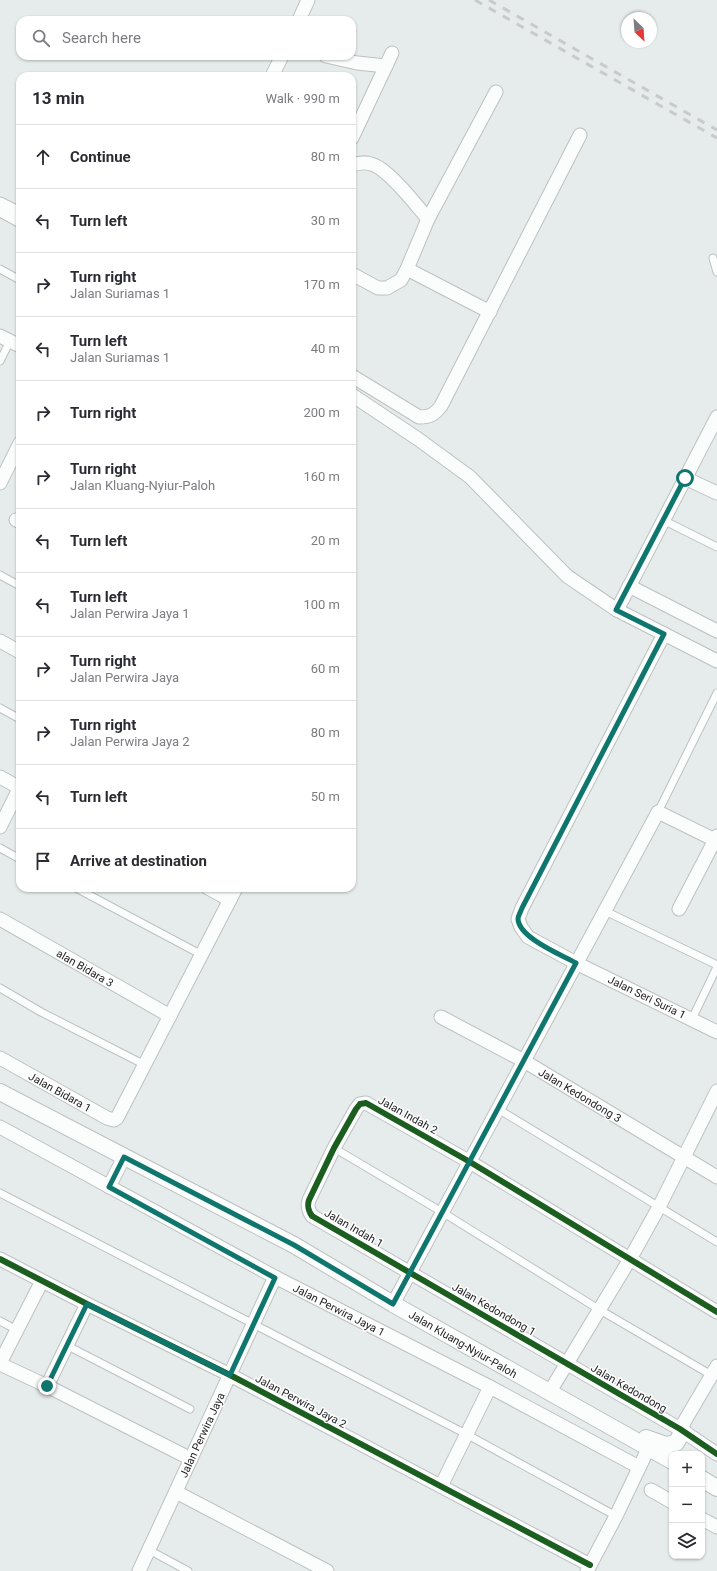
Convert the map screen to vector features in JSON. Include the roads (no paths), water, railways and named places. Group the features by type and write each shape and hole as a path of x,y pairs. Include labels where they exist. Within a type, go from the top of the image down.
{"street":[{"path":"301,16 308,0"},
{"path":"356,130 392,53"},
{"path":"274,72 280,60"},
{"path":"344,60 386,66"},
{"path":"356,276 378,288 387,288 401,280 428,218 496,92"},
{"path":"356,378 419,417 428,417 434,414 441,406 580,135"},
{"path":"356,163 371,164 381,168 393,179 428,218"},
{"path":"0,204 16,212"},
{"path":"407,269 490,312"},
{"path":"356,398 418,439 470,477 567,576 616,610 717,661"},
{"path":"616,610 685,478 716,423"},
{"path":"0,483 3,468 16,449"},
{"path":"685,478 717,493"},
{"path":"629,586 717,631"},
{"name":"Jalan Seri Suria 1","path":"664,634 522,908 518,919 521,927 528,936 576,963 717,1032"},
{"path":"0,641 16,650"},
{"path":"0,777 16,786"},
{"path":"0,827 16,796"},
{"path":"393,1304 658,812 716,839 679,909"},
{"path":"215,892 230,900"},
{"path":"145,1065 234,892"},
{"name":"alan Bidara 3","path":"0,919 170,1016"},
{"name":"Jalan Kedondong 3","path":"441,1017 524,1061 717,1177"},
{"name":"Jalan Bidara 1","path":"0,1058 107,1118 114,1120 120,1115 145,1065"},
{"path":"549,1393 600,1310 659,1207 717,1091"},
{"name":"Jalan Kluang-Nyiur-Paloh","path":"0,1092 294,1245 393,1304 669,1459"},
{"name":"Jalan Indah 2","path":"334,1148 356,1109 363,1102 411,1127 470,1162"},
{"name":"Jalan Perwira Jaya 1","path":"0,1127 275,1278 490,1387 639,1468"},
{"name":"Jalan Indah 1","path":"334,1148 309,1200 307,1206 308,1211 312,1216 410,1272"},
{"path":"109,1187 124,1157"},
{"path":"470,1162 717,1312"},
{"name":"Jalan Perwira Jaya 2","path":"0,1259 230,1375 441,1486 589,1568"},
{"name":"Jalan Kedondong 1","path":"410,1272 568,1364"},
{"name":"Jalan Perwira Jaya","path":"139,1571 275,1278"},
{"path":"42,1281 0,1364 47,1386 191,1459"},
{"path":"47,1386 87,1304"},
{"name":"Jalan Kedondong","path":"568,1364 681,1430"},
{"path":"621,1432 635,1434 666,1444 676,1443 681,1430 715,1373"},
{"path":"441,1486 490,1387"},
{"path":"681,1430 717,1454"},
{"path":"589,1568 649,1447"},
{"path":"705,1481 717,1488"},
{"path":"651,1490 669,1500"},
{"path":"176,1492 327,1571"},
{"path":"705,1521 717,1528"}],"lane":[{"path":"0,213 16,222"},
{"path":"713,258 717,272"},
{"path":"0,269 16,278"},
{"path":"0,361 10,341"},
{"path":"663,520 717,548"},
{"path":"0,575 16,584"},
{"path":"658,812 717,693"},
{"path":"0,708 16,717"},
{"path":"0,848 16,857"},
{"path":"84,892 202,955"},
{"path":"605,911 717,966 692,1019"},
{"path":"0,988 41,1012 145,1065"},
{"path":"498,1109 717,1242"},
{"path":"334,1148 442,1212 600,1310 715,1373"},
{"path":"0,1193 466,1434 616,1516"},
{"path":"0,1321 17,1330"},
{"path":"66,1345 190,1409"},
{"path":"148,1550 188,1571"}],"railway":[{"path":"475,0 717,138"},
{"path":"489,0 717,130"}]}
